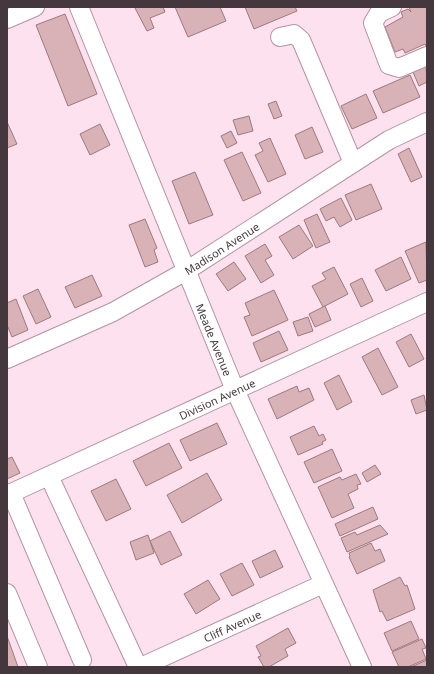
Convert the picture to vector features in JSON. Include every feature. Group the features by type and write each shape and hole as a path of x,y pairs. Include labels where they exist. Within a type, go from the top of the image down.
{"street":[{"path":"7,19 35,7"},
{"name":"Meade Avenue","path":"78,7 234,390 362,667"},
{"path":"392,7 379,13 373,23 389,65 399,68 427,56"},
{"path":"280,37 294,34 301,40 353,163"},
{"name":"Madison Avenue","path":"7,359 113,312 186,271 389,140 427,122"},
{"name":"Division Avenue","path":"9,494 427,302"},
{"path":"49,476 138,667"},
{"path":"9,494 82,660"},
{"name":"Cliff Avenue","path":"141,667 323,584"},
{"path":"7,593 38,667"}],"building":[{"path":"163,7 165,12 150,18 154,28 147,31 135,8"},
{"path":"175,7 220,7 226,21 188,37"},
{"path":"245,7 295,7 297,11 254,29"},
{"path":"409,7 427,7 427,48 425,44 405,53 403,49 395,52 385,27 403,17 401,12 408,9 411,12"},
{"path":"65,14 97,94 68,106 36,25"},
{"path":"426,66 427,82 419,86 413,72"},
{"path":"410,75 420,97 383,113 373,91"},
{"path":"366,94 377,118 352,129 341,106"},
{"path":"276,101 282,116 274,119 268,104"},
{"path":"249,116 253,131 238,135 233,120"},
{"path":"7,122 17,144 7,148"},
{"path":"100,124 110,145 90,155 80,134"},
{"path":"312,127 323,152 305,159 295,135"},
{"path":"231,131 237,143 227,148 221,136"},
{"path":"270,138 286,174 268,182 255,155 263,151 259,143"},
{"path":"409,148 422,177 411,182 398,154"},
{"path":"242,152 261,193 243,201 224,160"},
{"path":"195,172 213,215 189,224 172,181"},
{"path":"371,184 382,209 356,220 345,195"},
{"path":"341,198 352,220 340,227 334,217 326,221 320,209"},
{"path":"317,214 330,242 316,248 304,220"},
{"path":"145,219 157,248 154,250 158,262 145,267 129,225"},
{"path":"299,225 313,246 293,259 279,237"},
{"path":"426,242 427,280 419,283 405,251"},
{"path":"265,244 272,256 265,260 274,275 261,283 245,256"},
{"path":"401,257 411,279 386,291 375,270"},
{"path":"234,262 246,279 228,291 216,274"},
{"path":"334,267 348,294 323,307 312,286 326,279 322,273"},
{"path":"92,275 102,296 75,308 65,287"},
{"path":"362,278 373,301 361,307 350,284"},
{"path":"38,289 51,317 36,324 23,296"},
{"path":"274,290 288,320 252,336 244,317 250,315 245,303"},
{"path":"16,299 28,330 12,337 7,325 7,303"},
{"path":"325,306 331,320 315,327 309,314"},
{"path":"308,317 313,331 298,336 293,322"},
{"path":"279,331 288,350 261,362 253,343"},
{"path":"411,334 424,359 409,367 396,342"},
{"path":"378,348 398,387 382,395 362,357"},
{"path":"339,375 352,402 337,410 324,383"},
{"path":"297,386 299,392 309,388 314,400 277,419 268,399"},
{"path":"424,395 427,410 416,414 411,400"},
{"path":"217,423 227,444 190,461 180,440"},
{"path":"314,426 319,436 323,434 326,440 322,442 323,444 298,455 290,437"},
{"path":"169,443 182,468 146,486 133,461"},
{"path":"332,449 342,471 314,483 304,462"},
{"path":"12,457 20,473 7,479 7,459"},
{"path":"375,465 381,474 367,482 362,473"},
{"path":"207,473 222,500 182,523 167,495"},
{"path":"356,474 361,484 357,485 358,489 348,494 354,508 332,518 318,487 340,477 342,480"},
{"path":"116,479 131,509 106,521 91,491"},
{"path":"373,507 378,519 340,536 335,524"},
{"path":"380,525 388,534 347,552 341,538 355,532 357,535"},
{"path":"170,531 182,555 161,565 150,541"},
{"path":"148,535 154,553 136,560 130,542"},
{"path":"371,543 375,551 380,549 385,561 357,574 349,557 349,553"},
{"path":"275,550 283,567 260,578 252,561"},
{"path":"242,563 254,585 232,596 220,574"},
{"path":"400,577 405,586 407,585 415,609 387,621 382,611 380,612 373,590"},
{"path":"208,580 220,599 196,614 184,594"},
{"path":"411,621 419,639 392,651 384,633"},
{"path":"288,628 296,643 285,649 288,656 269,667 264,667 258,657 261,656 256,646"},
{"path":"7,636 18,667 7,667"},
{"path":"422,639 426,648 422,649 426,659 408,667 399,667 392,652"},
{"path":"427,660 427,667 411,667"}]}
